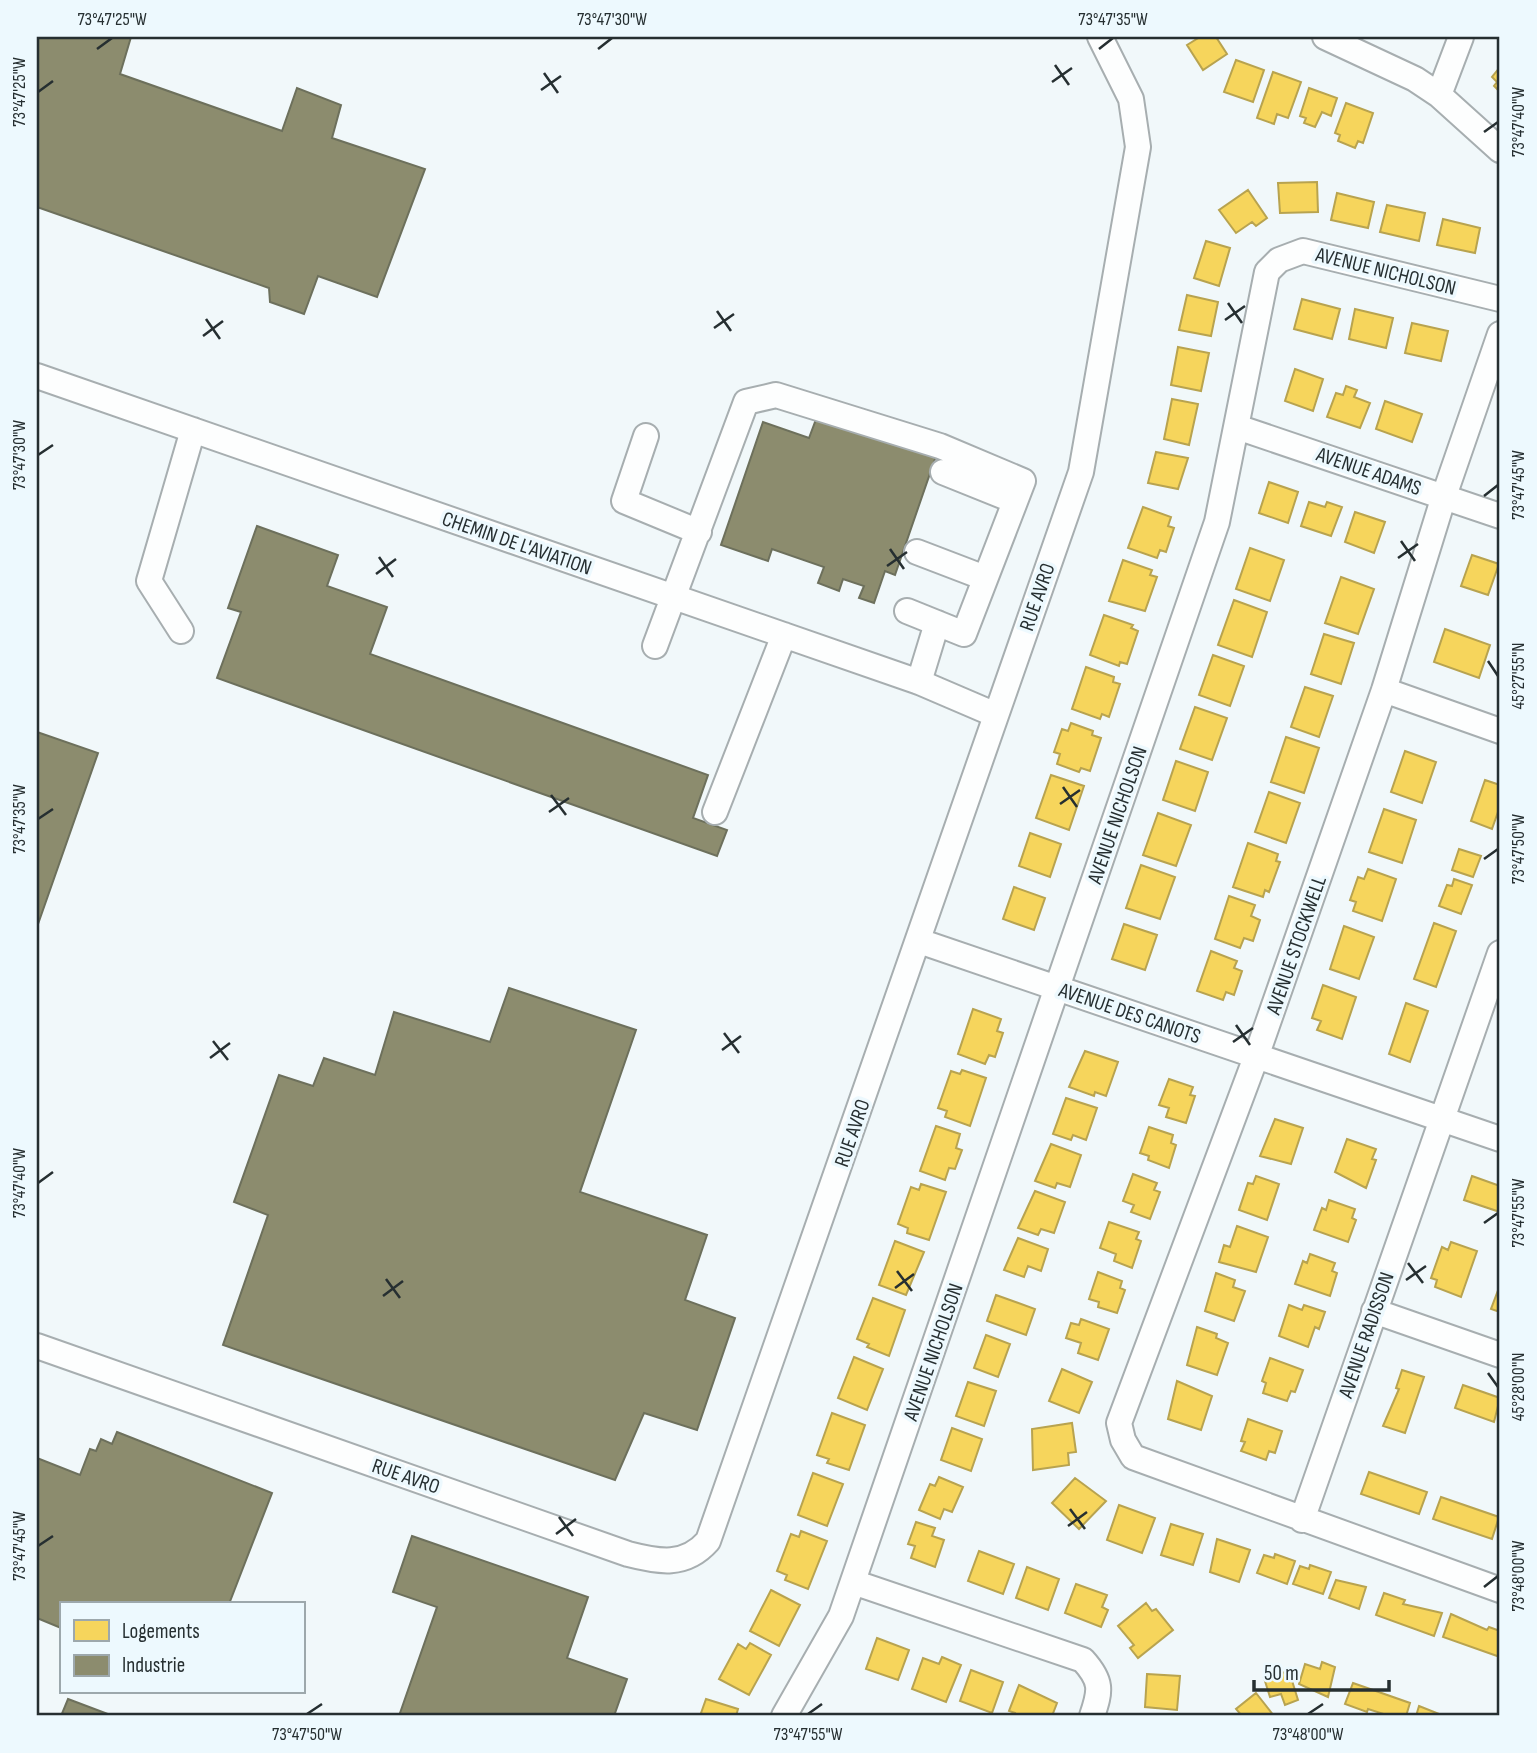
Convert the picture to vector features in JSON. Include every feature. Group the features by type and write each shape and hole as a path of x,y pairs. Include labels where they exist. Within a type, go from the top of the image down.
{"street":[{"name":"RUE AVRO","path":"37,1346 628,1553 667,1562 691,1557 708,1541 715,1528 1081,472 1138,147 1130,99 1100,37"},
{"path":"1325,37 1410,76 1439,95 1500,150"},
{"path":"1439,95 1461,37"},
{"name":"AVENUE NICHOLSON","path":"784,1716 841,1616 1217,522 1266,272 1279,260 1303,251 1500,299"},
{"name":"AVENUE STOCKWELL","path":"1302,1520 1133,1458 1123,1440 1119,1423 1256,1057 1384,690 1444,496 1500,334"},
{"name":"CHEMIN DE L'AVIATION","path":"37,376 919,682 996,715"},
{"path":"655,646 746,402 776,396 940,446 1023,481 964,634 907,611"},
{"name":"AVENUE ADAMS","path":"1237,427 1500,516"},
{"path":"181,631 149,581 192,430"},
{"path":"646,436 624,501 699,532"},
{"path":"943,472 1015,501"},
{"path":"916,552 985,578"},
{"path":"919,682 937,624"},
{"path":"715,812 784,635"},
{"path":"1384,690 1500,732"},
{"name":"AVENUE DES CANOTS","path":"919,942 1500,1139"},
{"name":"AVENUE RADISSON","path":"1302,1520 1500,953"},
{"path":"1374,1311 1500,1355"},
{"path":"1302,1520 1500,1590"},
{"path":"853,1582 1083,1660 1096,1675 1100,1694 1092,1716"}],"building: Logements":[{"path":"1200,37 1216,37 1227,54 1203,70 1187,45"},
{"path":"1236,60 1264,70 1253,102 1224,92"},
{"path":"1500,67 1500,92 1494,86 1497,82 1492,77"},
{"path":"1273,72 1301,82 1288,118 1277,114 1274,124 1257,118"},
{"path":"1309,88 1337,98 1331,116 1322,112 1315,127 1304,123 1306,118 1300,116"},
{"path":"1346,103 1373,113 1363,143 1358,141 1355,148 1338,141 1340,135 1335,133"},
{"path":"1317,182 1318,212 1280,213 1278,183"},
{"path":"1248,190 1267,218 1256,226 1252,222 1236,233 1219,210"},
{"path":"1337,193 1374,202 1368,228 1331,220"},
{"path":"1387,205 1425,213 1419,241 1380,232"},
{"path":"1443,219 1480,228 1475,253 1437,245"},
{"path":"1206,241 1230,248 1219,286 1194,278"},
{"path":"1187,295 1218,302 1211,336 1179,330"},
{"path":"1302,299 1340,309 1332,339 1294,329"},
{"path":"1355,309 1393,318 1386,348 1349,339"},
{"path":"1412,323 1448,331 1441,361 1405,353"},
{"path":"1178,347 1209,353 1201,391 1171,385"},
{"path":"1295,369 1323,379 1313,411 1285,401"},
{"path":"1346,386 1357,390 1354,397 1370,403 1360,428 1327,417 1336,393 1343,395"},
{"path":"1172,399 1198,404 1189,445 1164,439"},
{"path":"1385,401 1422,414 1412,442 1376,429"},
{"path":"1156,452 1188,458 1178,489 1148,483"},
{"path":"1269,482 1298,492 1288,523 1259,513"},
{"path":"1309,502 1325,507 1327,502 1342,507 1331,536 1301,526"},
{"path":"1143,507 1171,517 1168,526 1174,528 1166,552 1160,550 1157,558 1128,548"},
{"path":"1355,512 1385,522 1374,553 1345,542"},
{"path":"1250,548 1284,560 1270,601 1236,589"},
{"path":"1472,555 1499,564 1488,595 1461,586"},
{"path":"1123,560 1152,570 1150,575 1157,577 1145,611 1109,601"},
{"path":"1341,577 1374,589 1358,634 1325,623"},
{"path":"1234,600 1267,612 1252,657 1218,645"},
{"path":"1104,615 1133,625 1131,628 1138,631 1127,664 1120,662 1119,666 1090,655"},
{"path":"1445,629 1490,645 1479,678 1434,662"},
{"path":"1324,634 1354,643 1341,684 1311,674"},
{"path":"1213,655 1244,666 1230,706 1199,695"},
{"path":"1086,667 1114,677 1113,682 1120,684 1109,717 1102,714 1100,719 1072,709"},
{"path":"1305,687 1333,696 1319,737 1291,727"},
{"path":"1195,707 1227,718 1212,760 1180,749"},
{"path":"1071,723 1093,731 1092,735 1101,738 1090,771 1081,768 1079,772 1057,764 1060,754 1054,752 1062,729 1068,731"},
{"path":"1286,737 1319,748 1304,793 1271,782"},
{"path":"1405,751 1436,762 1422,803 1391,792"},
{"path":"1176,761 1208,772 1195,811 1163,800"},
{"path":"1051,775 1084,786 1069,830 1036,818"},
{"path":"1485,780 1500,785 1500,806 1492,829 1471,821"},
{"path":"1269,792 1300,803 1286,843 1255,832"},
{"path":"1384,809 1416,820 1402,863 1369,852"},
{"path":"1158,813 1191,825 1176,866 1143,855"},
{"path":"1030,833 1061,844 1050,877 1019,866"},
{"path":"1248,843 1278,854 1276,861 1280,862 1269,892 1265,890 1263,897 1233,887"},
{"path":"1459,849 1481,856 1473,877 1452,870"},
{"path":"1141,865 1175,877 1160,919 1126,908"},
{"path":"1368,869 1396,879 1382,921 1353,911 1356,902 1350,900 1358,877 1364,879"},
{"path":"1454,879 1472,885 1461,914 1439,906 1447,885 1452,886"},
{"path":"1014,887 1045,898 1034,930 1003,919"},
{"path":"1229,896 1255,905 1251,916 1260,920 1253,941 1244,938 1240,948 1215,939"},
{"path":"1434,923 1456,931 1436,987 1414,979"},
{"path":"1124,924 1157,935 1145,970 1112,959"},
{"path":"1344,926 1374,937 1359,979 1330,969"},
{"path":"1211,951 1237,961 1234,968 1242,971 1234,995 1226,992 1223,1000 1197,991"},
{"path":"1323,985 1356,997 1342,1039 1317,1030 1321,1021 1312,1018"},
{"path":"1406,1003 1428,1011 1410,1062 1389,1054"},
{"path":"973,1009 1001,1019 997,1031 1003,1033 995,1057 989,1055 985,1064 958,1054"},
{"path":"1085,1051 1118,1062 1106,1096 1095,1092 1094,1096 1069,1087"},
{"path":"962,1070 986,1078 970,1126 945,1117 947,1111 938,1108 951,1071 960,1074"},
{"path":"1169,1079 1193,1087 1190,1095 1195,1096 1186,1123 1166,1117 1169,1108 1159,1105"},
{"path":"1066,1098 1097,1108 1086,1140 1073,1135 1071,1140 1053,1134"},
{"path":"1275,1119 1303,1128 1291,1164 1260,1156"},
{"path":"936,1126 960,1134 956,1148 962,1150 955,1169 949,1168 945,1180 920,1171"},
{"path":"1149,1127 1173,1135 1171,1143 1176,1145 1169,1168 1148,1160 1149,1156 1140,1153"},
{"path":"1347,1139 1376,1149 1372,1159 1376,1160 1366,1188 1335,1172"},
{"path":"1051,1144 1081,1155 1070,1187 1057,1183 1055,1188 1035,1181"},
{"path":"1133,1174 1157,1183 1154,1190 1160,1192 1150,1219 1131,1212 1134,1205 1123,1201"},
{"path":"1256,1176 1279,1184 1267,1220 1239,1210 1248,1183 1253,1184"},
{"path":"1472,1176 1500,1186 1500,1212 1464,1200"},
{"path":"921,1184 946,1192 929,1240 907,1233 908,1228 898,1224 911,1187 919,1190"},
{"path":"1035,1191 1065,1202 1054,1233 1041,1229 1038,1235 1018,1228"},
{"path":"1329,1200 1355,1209 1352,1218 1356,1220 1348,1242 1314,1230 1322,1208 1326,1210"},
{"path":"1109,1222 1139,1232 1136,1239 1141,1241 1132,1268 1114,1261 1116,1254 1100,1248"},
{"path":"1237,1226 1268,1237 1256,1272 1219,1262 1224,1245 1230,1247"},
{"path":"1018,1238 1048,1249 1041,1271 1028,1266 1024,1277 1004,1270"},
{"path":"895,1241 924,1252 906,1295 879,1285"},
{"path":"1451,1242 1477,1251 1461,1297 1435,1287 1437,1280 1431,1278 1442,1247 1448,1250"},
{"path":"1310,1254 1335,1263 1332,1271 1337,1273 1330,1296 1295,1284 1303,1261 1307,1263"},
{"path":"1098,1272 1122,1281 1120,1288 1125,1290 1117,1313 1098,1307 1099,1302 1089,1299"},
{"path":"1216,1273 1235,1280 1233,1287 1245,1291 1234,1321 1205,1311"},
{"path":"1500,1285 1500,1312 1491,1309"},
{"path":"996,1295 1035,1309 1026,1335 987,1321"},
{"path":"873,1298 905,1310 889,1356 867,1347 869,1344 857,1339"},
{"path":"1289,1305 1302,1310 1304,1305 1325,1312 1319,1329 1315,1327 1308,1347 1279,1336"},
{"path":"1081,1319 1109,1329 1098,1360 1078,1353 1081,1343 1066,1338 1071,1323 1079,1325"},
{"path":"1197,1327 1217,1334 1216,1338 1228,1343 1217,1375 1187,1365"},
{"path":"986,1335 1010,1344 998,1377 974,1368"},
{"path":"854,1357 883,1369 867,1410 838,1398"},
{"path":"1270,1358 1303,1370 1295,1392 1291,1391 1287,1401 1263,1393 1266,1383 1262,1381"},
{"path":"1062,1369 1092,1382 1079,1413 1049,1401"},
{"path":"1402,1370 1424,1377 1405,1433 1383,1426 1399,1389 1396,1388"},
{"path":"1177,1381 1212,1396 1201,1430 1168,1419"},
{"path":"968,1382 996,1391 984,1426 956,1416"},
{"path":"1463,1385 1500,1398 1494,1422 1455,1408"},
{"path":"832,1413 865,1425 849,1470 827,1463 829,1459 817,1455"},
{"path":"1248,1419 1282,1431 1275,1453 1269,1451 1266,1460 1241,1451 1245,1442 1241,1441"},
{"path":"1072,1423 1076,1452 1068,1453 1069,1465 1033,1470 1032,1429"},
{"path":"952,1428 982,1439 971,1471 941,1460"},
{"path":"1369,1472 1427,1492 1419,1514 1361,1494"},
{"path":"813,1473 843,1484 827,1526 798,1515"},
{"path":"939,1477 963,1487 952,1512 944,1509 940,1519 919,1510 930,1484 935,1486"},
{"path":"1075,1478 1106,1501 1079,1529 1052,1503"},
{"path":"1441,1497 1499,1517 1492,1539 1433,1519"},
{"path":"1119,1505 1155,1518 1142,1553 1107,1540"},
{"path":"916,1522 935,1528 932,1536 944,1540 935,1567 911,1558 915,1546 908,1544"},
{"path":"1171,1524 1203,1534 1193,1565 1161,1555"},
{"path":"801,1531 827,1541 808,1589 785,1580 787,1575 777,1571 791,1534 799,1537"},
{"path":"1217,1539 1250,1550 1239,1582 1210,1572"},
{"path":"979,1551 1014,1564 1003,1594 968,1581"},
{"path":"1275,1554 1295,1561 1287,1584 1257,1573 1264,1555 1274,1558"},
{"path":"1310,1565 1331,1572 1323,1594 1293,1584 1300,1566 1309,1569"},
{"path":"1027,1567 1059,1579 1048,1610 1016,1598"},
{"path":"1336,1580 1366,1587 1359,1609 1329,1598"},
{"path":"1076,1584 1107,1595 1102,1607 1108,1610 1101,1627 1065,1613"},
{"path":"771,1590 800,1605 779,1646 750,1631"},
{"path":"1384,1593 1405,1600 1403,1604 1442,1613 1434,1636 1376,1615"},
{"path":"1146,1603 1152,1611 1156,1609 1173,1630 1138,1658 1130,1648 1134,1645 1118,1626"},
{"path":"1451,1614 1487,1630 1489,1627 1500,1631 1500,1657 1443,1637"},
{"path":"877,1638 909,1650 898,1680 866,1669"},
{"path":"750,1643 771,1655 749,1695 719,1679 738,1644 746,1649"},
{"path":"942,1657 961,1665 946,1702 912,1689 923,1658 939,1664"},
{"path":"1322,1662 1335,1667 1328,1697 1299,1684 1305,1664 1320,1669"},
{"path":"971,1670 1003,1682 992,1713 960,1701"},
{"path":"1289,1671 1298,1700 1285,1705 1281,1694 1270,1697 1264,1678"},
{"path":"1147,1674 1180,1676 1177,1710 1145,1707"},
{"path":"1353,1683 1410,1703 1406,1716 1383,1716 1384,1714 1368,1709 1367,1712 1345,1704"},
{"path":"1019,1685 1057,1703 1052,1716 1014,1716 1015,1713 1009,1711"},
{"path":"1256,1693 1274,1716 1242,1716 1236,1709"},
{"path":"706,1699 738,1709 736,1716 700,1716"},
{"path":"1419,1706 1439,1714 1447,1716 1416,1716"}],"building: Industrie":[{"path":"37,37 131,37 120,74 282,131 297,88 341,105 332,138 425,169 377,297 318,276 304,314 270,302 269,288 37,207"},
{"path":"818,414 936,456 895,575 885,571 874,603 859,598 864,586 843,579 839,591 818,583 824,567 772,549 768,561 721,545 763,422 809,438"},
{"path":"257,526 338,555 327,586 387,607 370,654 708,775 693,818 727,830 717,856 217,678 241,612 228,608"},
{"path":"37,732 98,753 37,927"},
{"path":"509,988 636,1030 580,1192 707,1235 685,1300 735,1318 697,1430 644,1413 615,1480 223,1345 268,1215 234,1202 279,1075 313,1086 324,1058 375,1075 394,1012 490,1042"},
{"path":"117,1432 272,1493 230,1602 60,1602 60,1628 37,1618 37,1458 80,1475 90,1449 96,1451 101,1439 112,1444"},
{"path":"412,1536 588,1597 567,1658 627,1679 614,1716 399,1716 437,1607 393,1592"},
{"path":"68,1699 113,1716 61,1716"}]}
